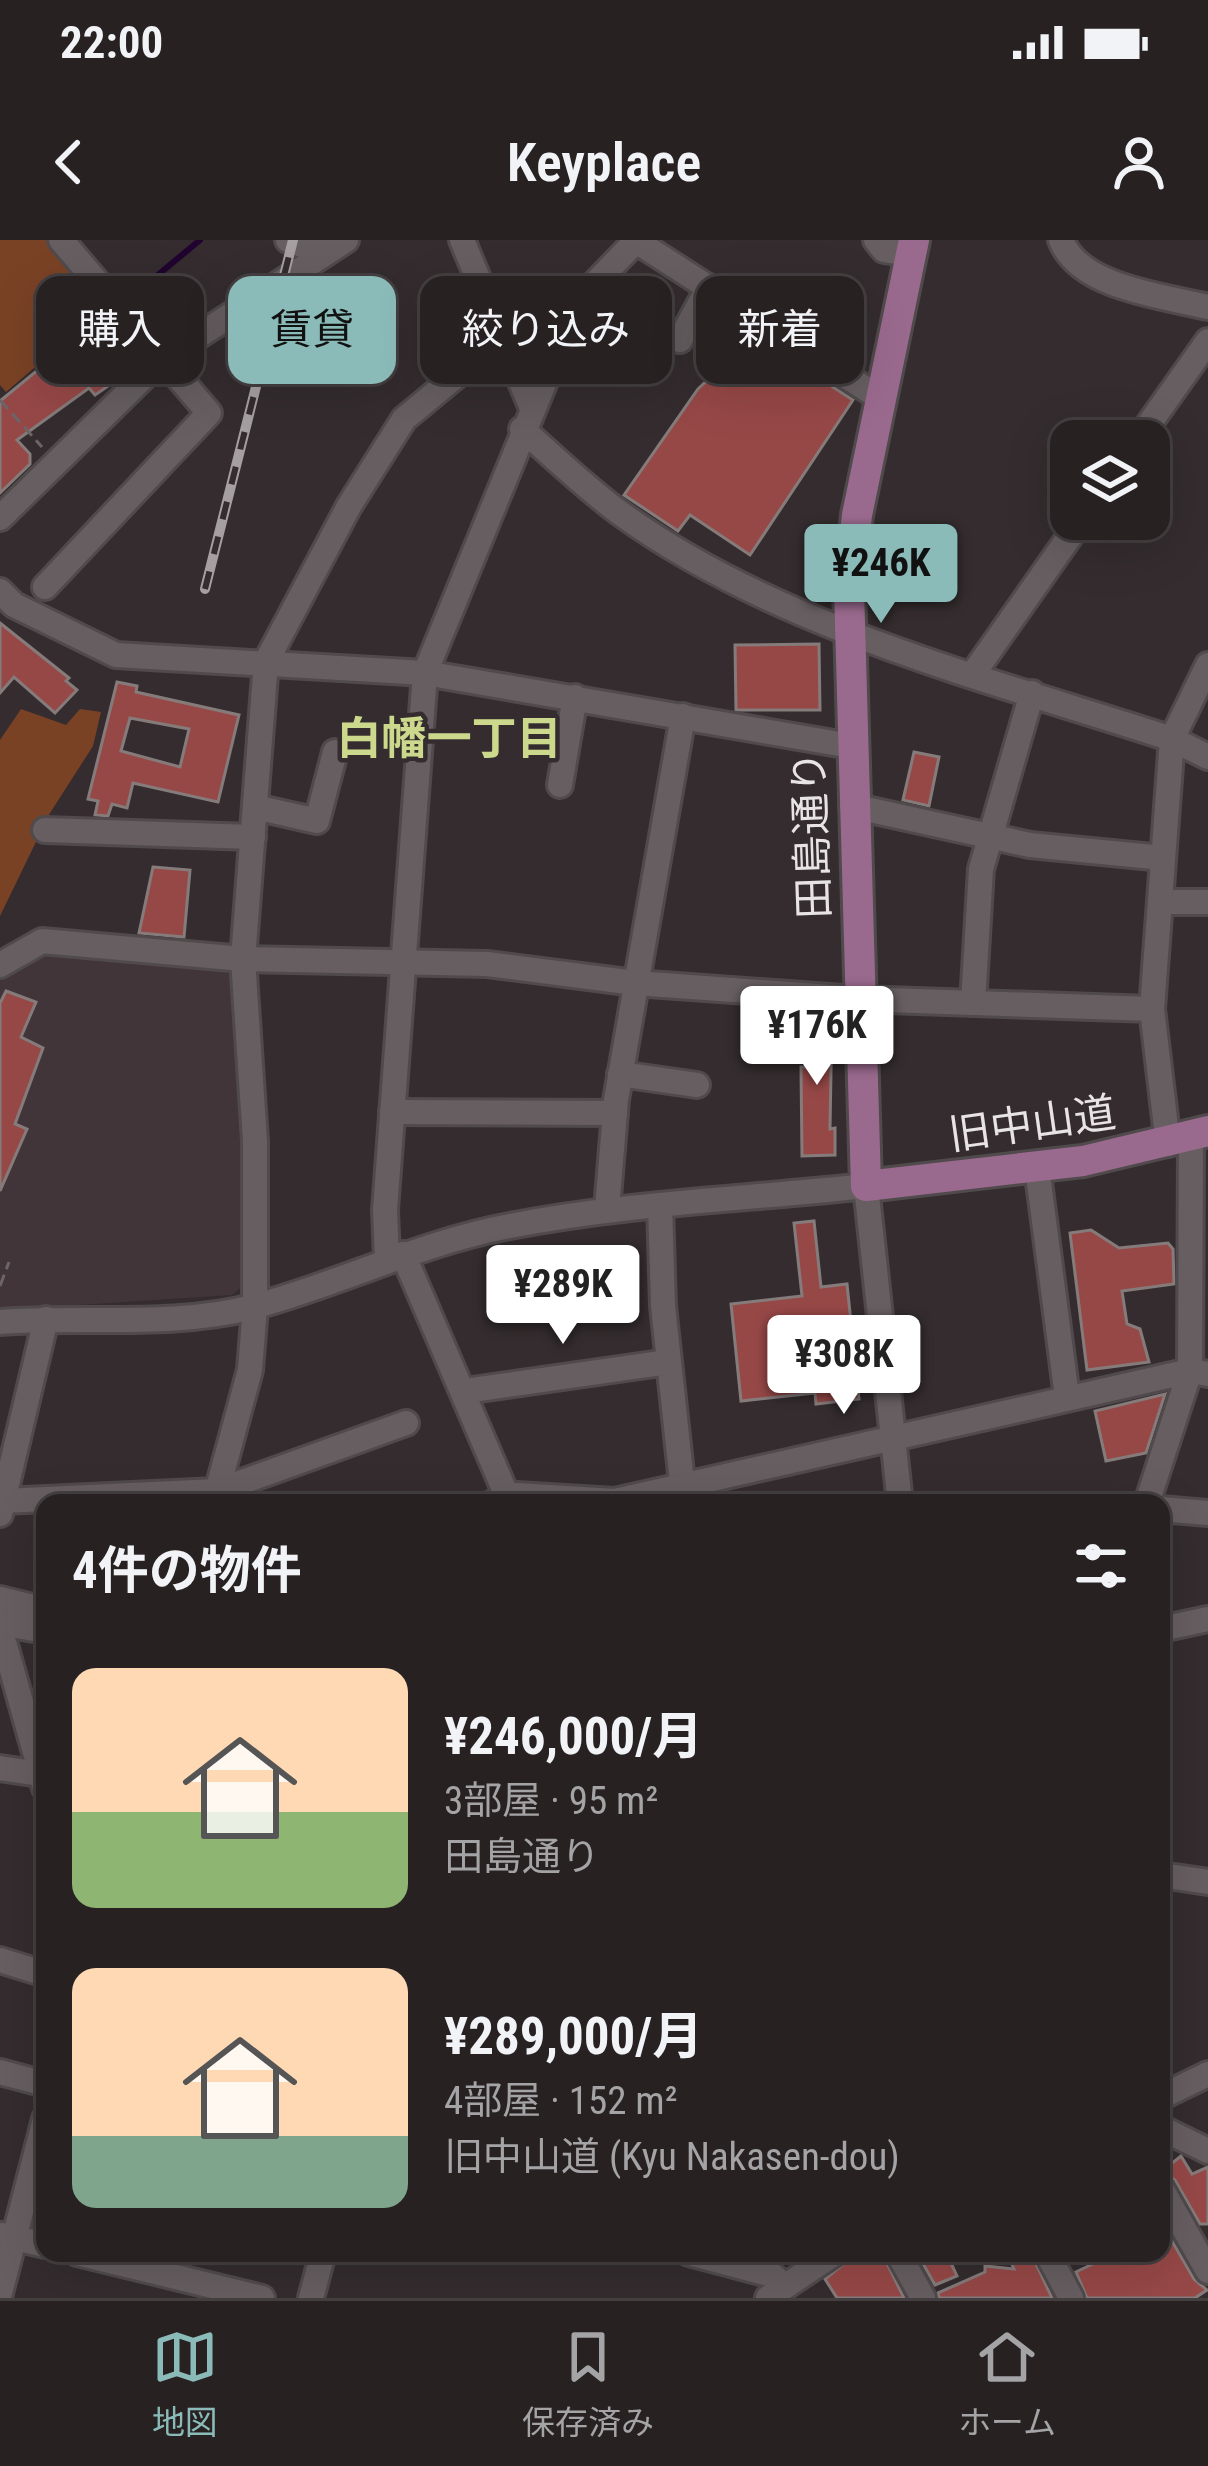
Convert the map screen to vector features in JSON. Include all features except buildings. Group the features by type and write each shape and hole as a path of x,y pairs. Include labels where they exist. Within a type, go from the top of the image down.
{"main road":[{"name":"田島通り","path":"866,1186 848,634 857,515 913,247"},
{"name":"旧中山道","path":"866,1186 1037,1167 1189,1137"}],"street":[{"path":"61,240 90,276"},
{"path":"288,240 336,246"},
{"path":"462,240 477,276"},
{"path":"876,240 884,250 913,247"},
{"path":"1060,240 1066,254 1086,271 1208,307"},
{"path":"498,1494 465,1391 395,1257 392,1112 425,674 526,418 578,301 636,241 696,279"},
{"path":"204,332 336,246"},
{"path":"680,340 696,311"},
{"path":"1152,420 1208,341"},
{"path":"0,518 137,384"},
{"path":"45,587 209,413 182,384"},
{"path":"216,1494 250,1370 255,1306 255,1141 243,958 266,662 349,506 404,419 446,384"},
{"path":"516,384 526,418 620,513 690,555 848,634 1172,740 1208,758"},
{"path":"858,384 880,398"},
{"path":"973,674 1067,540"},
{"path":"0,591 14,605 116,655 425,674 850,746"},
{"path":"1151,1494 1199,1373 1189,1137 1152,1009 1172,740 1208,664"},
{"path":"973,1003 981,868 1032,693"},
{"path":"560,785 575,698"},
{"path":"608,1209 620,1074 683,716"},
{"path":"255,807 317,821 335,752"},
{"path":"852,806 989,836 1163,858"},
{"path":"45,830 253,837"},
{"path":"1160,902 1208,902"},
{"path":"0,964 42,941 243,958 487,964 635,983 858,999 1152,1009"},
{"path":"620,1074 698,1085"},
{"path":"392,1112 615,1113"},
{"path":"1037,1167 1067,1397"},
{"path":"0,1322 187,1318 255,1306 395,1257 504,1226 608,1209 866,1186"},
{"name":"田島通り","path":"866,1186 899,1494"},
{"path":"659,1205 668,1362 683,1494"},
{"path":"36,1505 2,1507 46,1319"},
{"path":"465,1391 668,1362"},
{"path":"687,1494 892,1437 1199,1373"},
{"path":"223,1494 406,1423"},
{"path":"1170,1510 1208,1513"},
{"path":"0,1599 36,1608"},
{"path":"1170,1627 1208,1619"},
{"path":"0,1623 36,1629"},
{"path":"0,1644 5,1646 36,1756"},
{"path":"0,1768 36,1779"},
{"path":"1170,1876 1208,1882"},
{"path":"0,1960 36,1972"},
{"path":"0,2072 36,2082"},
{"path":"1170,2093 1208,2074"},
{"path":"1170,2132 1208,2151"},
{"path":"0,2293 7,2236 36,2147"},
{"path":"1170,2204 1208,2271"},
{"path":"113,2262 262,2298"},
{"path":"311,2298 321,2262"},
{"path":"723,2262 790,2282 821,2262"},
{"path":"903,2262 923,2298"},
{"path":"1052,2262 1071,2298"}],"path":[{"path":"0,400 47,452"},
{"path":"0,1286 9,1262"}],"shaded area":[{"path":"0,240 48,240 78,276 36,276 36,366 6,392 0,385"},
{"path":"21,709 66,725 80,709 101,712 93,746 50,813 0,916 0,740"},
{"path":"20,950 229,965 238,973 245,1284 232,1295 0,1310 0,965"}],"waterway":[{"path":"157,276 200,240"}],"railway":[{"path":"205,589 293,240"}],"district":[{"name":"白幡一丁目","path":"449,738"}]}
